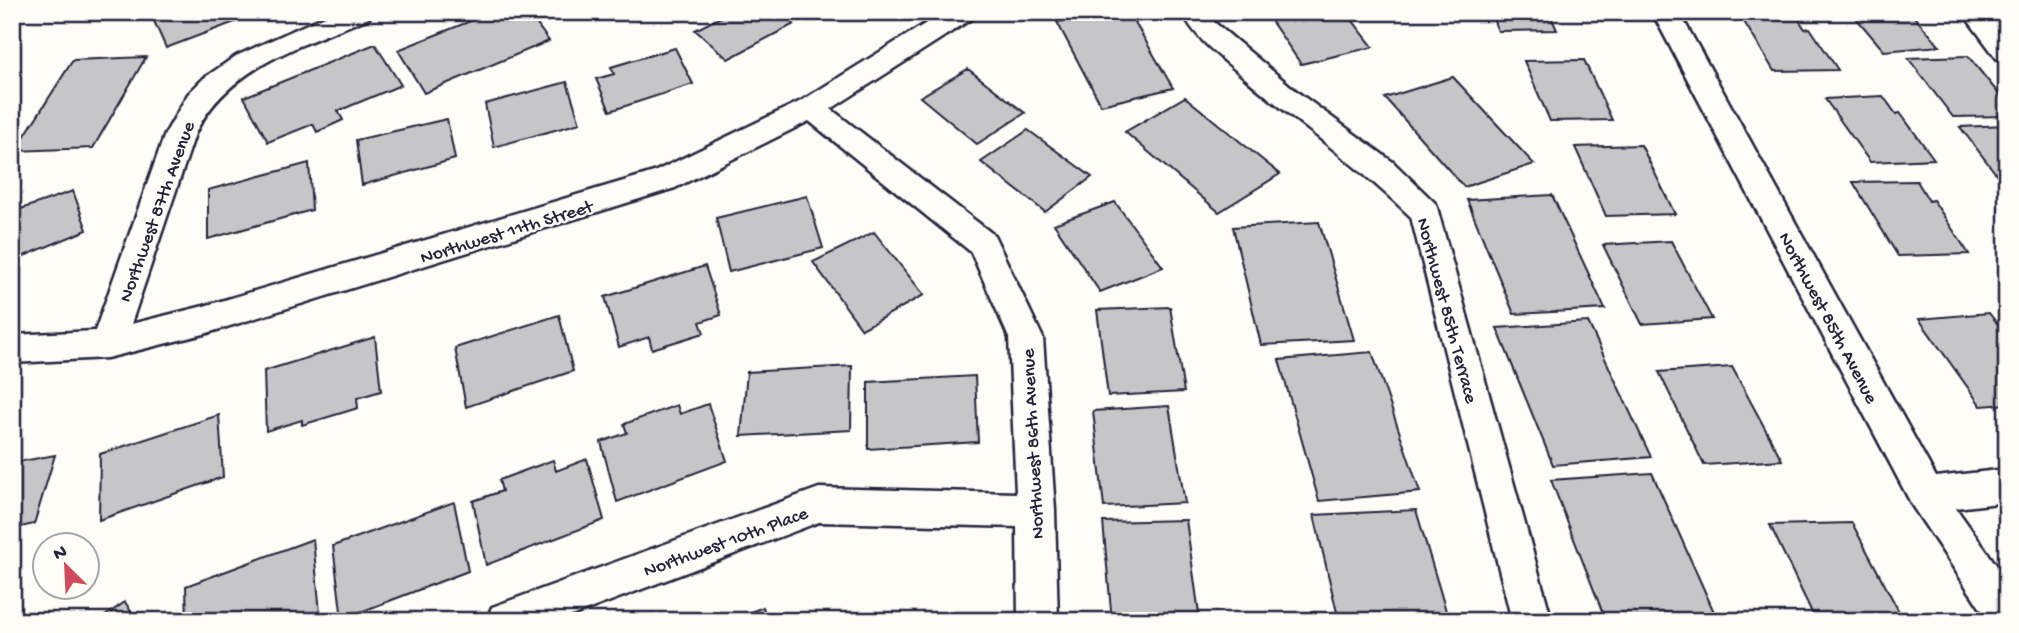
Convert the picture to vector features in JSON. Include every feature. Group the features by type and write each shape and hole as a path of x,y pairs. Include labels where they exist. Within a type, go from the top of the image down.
{"street":[{"name":"Northwest 87th Avenue","path":"107,344 180,134 193,107 214,84 281,44 360,12"},
{"name":"Northwest 11th Street","path":"12,349 107,344 204,320 603,201 664,180 811,108 964,12"},
{"name":"Northwest 85th Terrace","path":"1195,12 1203,27 1290,101 1382,170 1424,212 1532,621"},
{"name":"Northwest 85th Avenue","path":"1665,12 1926,495 2007,614"},
{"path":"1975,12 2007,52"},
{"name":"Northwest 86th Avenue","path":"811,108 983,244 1026,338 1036,510 1038,621"},
{"path":"1926,495 2007,485"},
{"name":"Northwest 10th Place","path":"506,621 819,505 1036,510"}],"building":[{"path":"150,12 261,12 166,48"},
{"path":"493,12 528,12 549,41 424,93 398,50"},
{"path":"722,12 779,12 794,24 728,59 695,30 725,15"},
{"path":"1103,12 1138,12 1142,19 1134,21 1173,88 1101,105 1057,22"},
{"path":"1265,12 1346,12 1373,47 1301,64"},
{"path":"1490,12 1549,12 1557,30 1498,31"},
{"path":"1851,12 1910,12 1940,46 1884,51"},
{"path":"1795,14 1805,29 1810,28 1838,70 1774,71 1740,15"},
{"path":"375,44 401,85 338,111 343,120 317,132 313,124 268,142 244,97"},
{"path":"675,48 693,84 610,111 596,79 614,74 611,67"},
{"path":"1968,56 2007,104 2007,116 1953,117 1908,58"},
{"path":"146,57 93,148 15,151 73,60"},
{"path":"1584,60 1612,120 1550,121 1524,61"},
{"path":"968,69 1025,113 977,144 920,97"},
{"path":"1453,77 1534,164 1464,187 1385,98"},
{"path":"567,82 580,123 494,147 485,104"},
{"path":"1883,96 1896,114 1900,113 1934,159 1870,162 1825,99"},
{"path":"1185,97 1280,174 1219,212 1125,132"},
{"path":"447,119 455,159 362,185 356,140"},
{"path":"2007,125 2007,188 1960,127"},
{"path":"1028,130 1092,177 1045,212 981,162"},
{"path":"1641,145 1675,214 1606,216 1575,147"},
{"path":"309,163 312,210 208,239 208,190"},
{"path":"1917,181 1969,254 1898,256 1853,182"},
{"path":"73,191 87,230 12,261 12,212"},
{"path":"1552,195 1605,309 1514,314 1467,200"},
{"path":"807,196 823,248 729,272 716,218"},
{"path":"1115,202 1163,267 1100,292 1054,224"},
{"path":"1319,222 1354,340 1261,345 1233,227"},
{"path":"874,232 924,295 862,329 813,262"},
{"path":"1671,241 1712,319 1642,324 1603,245"},
{"path":"705,266 721,315 700,322 704,333 652,349 649,337 619,347 605,297"},
{"path":"1170,307 1184,392 1108,396 1097,310"},
{"path":"1989,313 2007,336 2007,404 1981,406 1919,319"},
{"path":"559,315 573,371 466,407 455,348"},
{"path":"1588,322 1651,457 1553,465 1497,328"},
{"path":"375,337 381,391 357,398 358,408 302,425 302,420 266,431 264,371"},
{"path":"1372,352 1420,492 1319,501 1279,360"},
{"path":"852,366 851,430 741,436 747,372"},
{"path":"1732,367 1782,460 1704,465 1659,372"},
{"path":"975,376 978,442 868,449 868,382"},
{"path":"708,404 727,461 617,502 601,442 627,433 624,424 677,405 680,414"},
{"path":"1169,406 1185,503 1104,507 1093,411"},
{"path":"219,415 223,477 99,520 100,454"},
{"path":"55,455 34,524 12,529 12,463"},
{"path":"587,459 604,520 486,565 473,501 502,491 499,480 553,460 556,471"},
{"path":"1652,473 1718,621 1606,621 1551,480"},
{"path":"454,502 468,571 342,619 333,546"},
{"path":"1416,510 1449,621 1339,621 1314,515"},
{"path":"1186,520 1200,621 1112,621 1103,522"},
{"path":"1852,523 1904,621 1816,621 1770,525"},
{"path":"313,539 320,613 299,621 187,621 186,586"},
{"path":"125,602 137,621 98,621"},
{"path":"763,607 767,621 727,621"}]}
